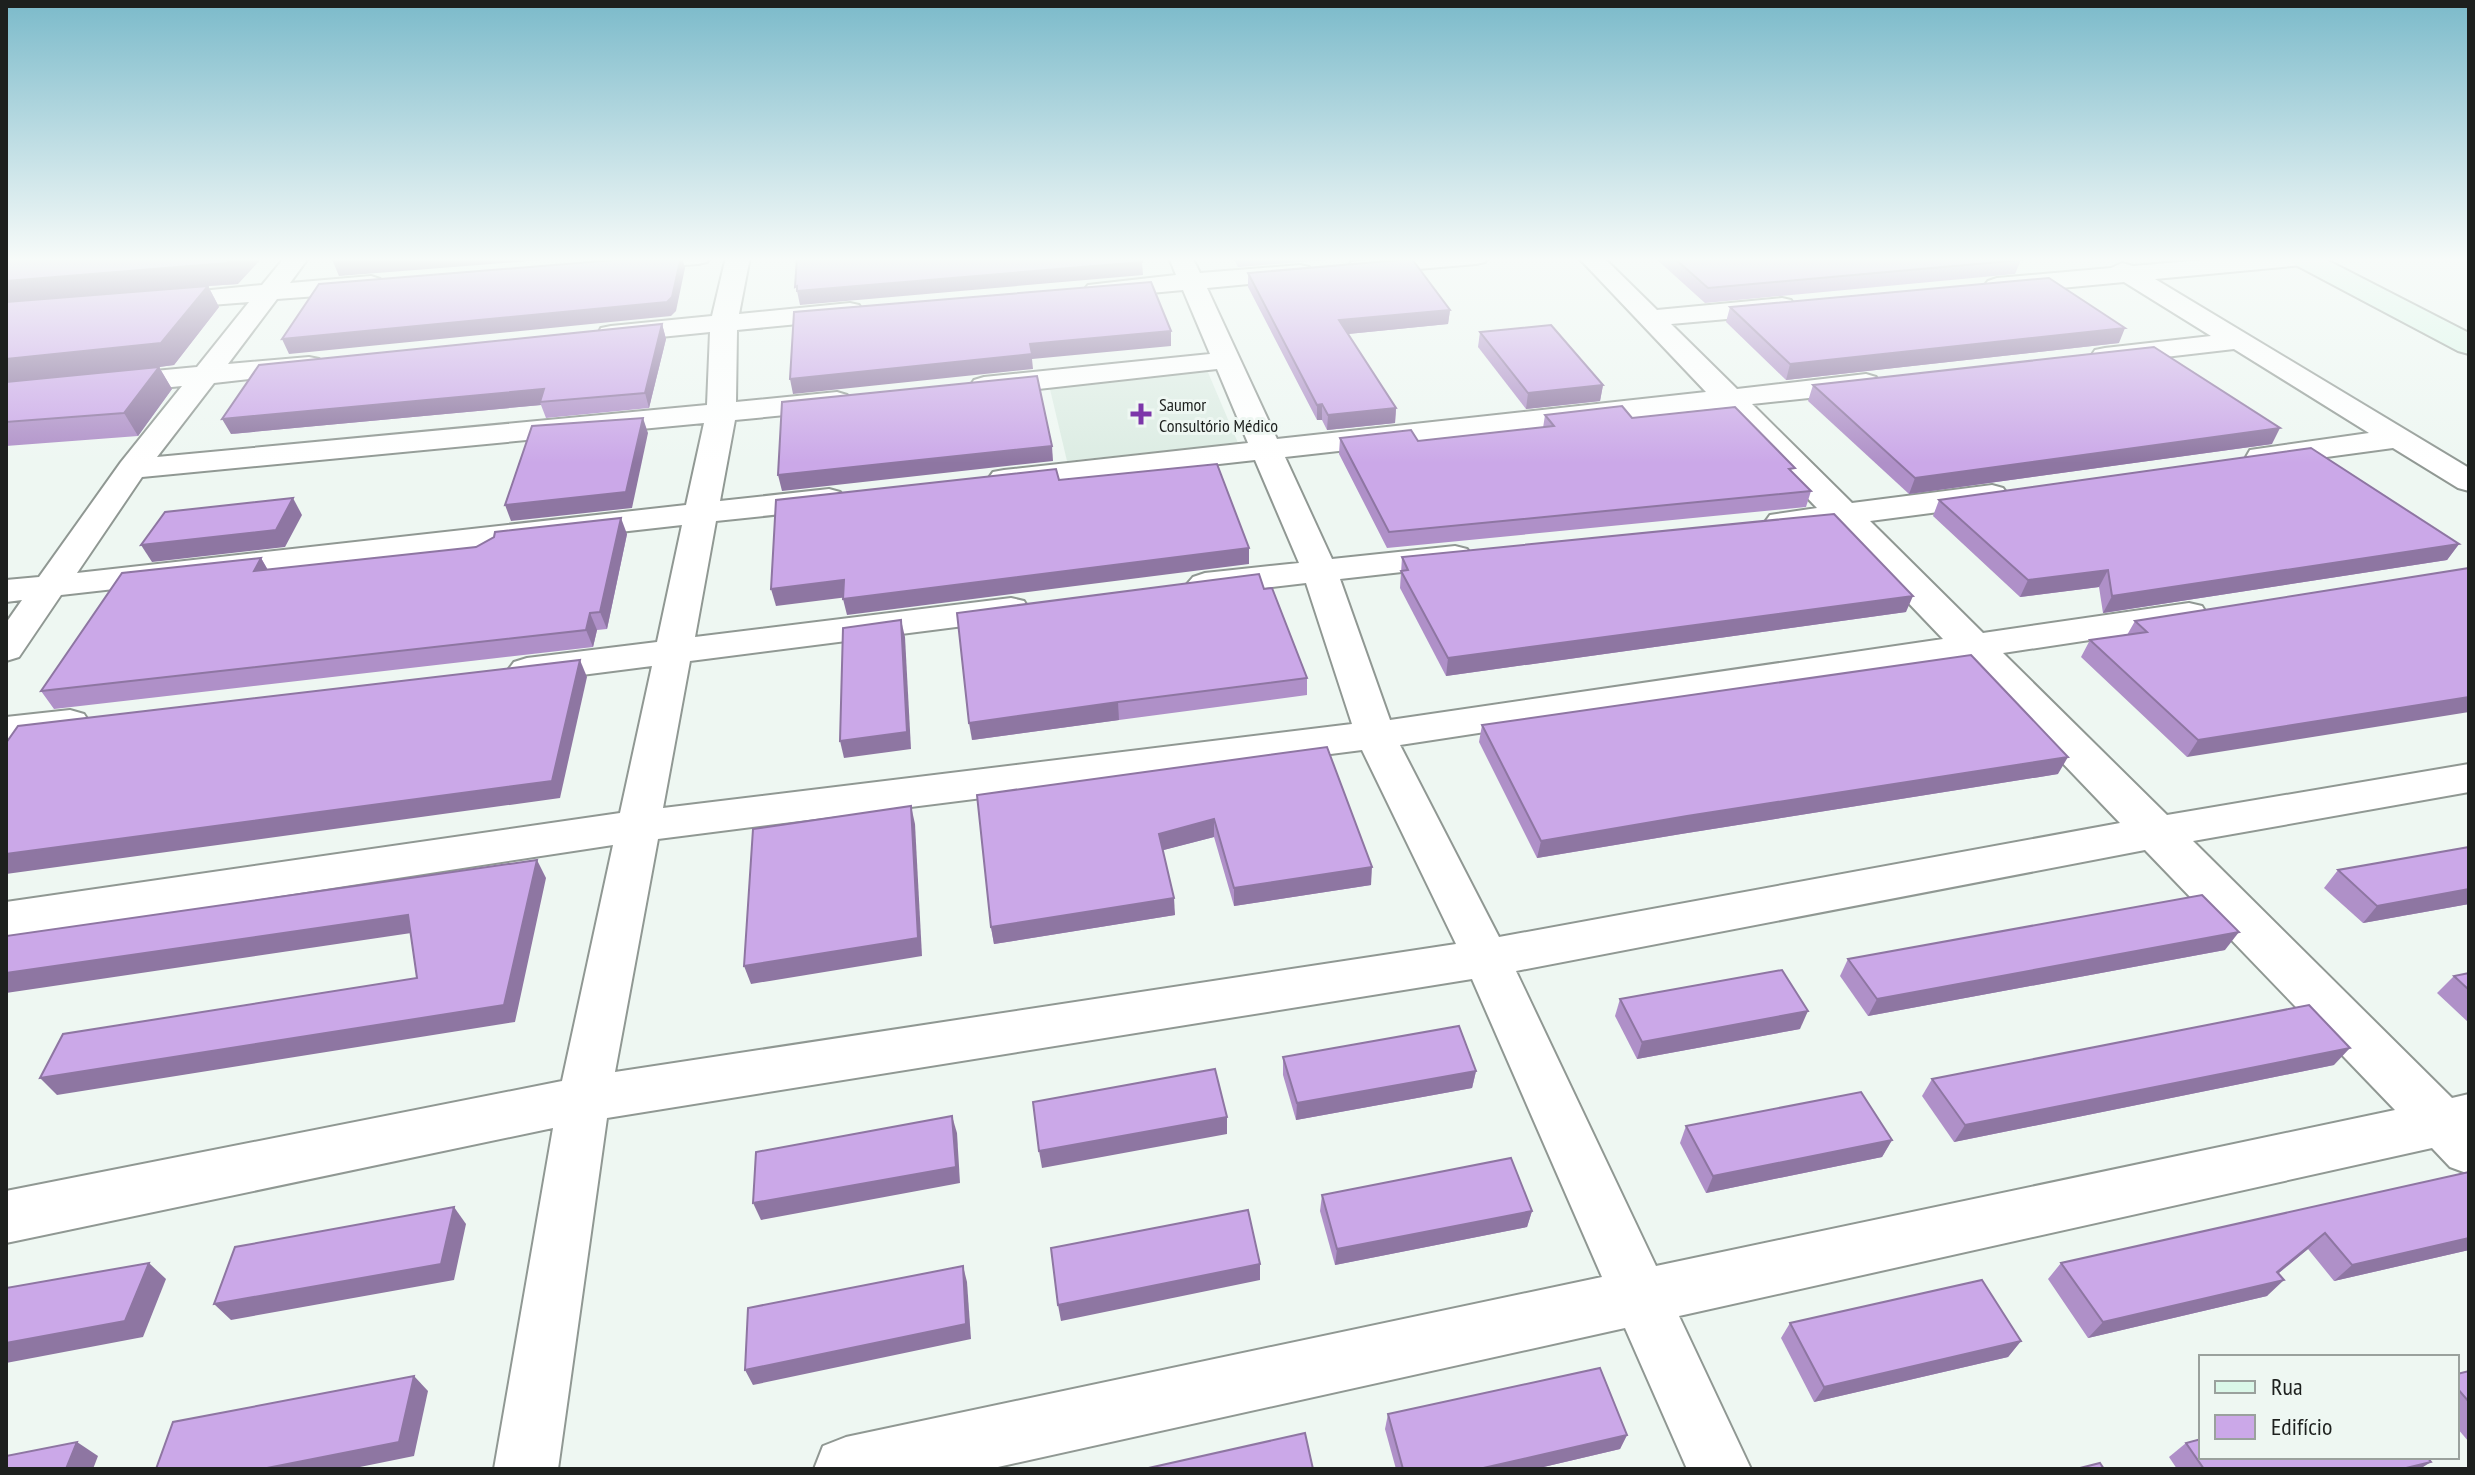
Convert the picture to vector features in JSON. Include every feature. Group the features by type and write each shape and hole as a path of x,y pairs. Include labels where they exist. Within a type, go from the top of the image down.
{"street":[{"path":"6,649 132,469 243,326"},
{"path":"582,337 688,326"},
{"path":"526,1469 584,1099 676,652 699,514 721,413 724,326"},
{"path":"1212,326 1319,569 1375,735 1486,958 1719,1469"},
{"path":"1659,326 2156,832 2460,1130"},
{"path":"2212,326 2469,481"},
{"path":"2433,326 2469,345"},
{"path":"2078,359 2236,341"},
{"path":"958,388 1227,360"},
{"path":"6,394 328,363"},
{"path":"983,482 1888,380"},
{"path":"132,469 863,398"},
{"path":"2222,463 2396,438"},
{"path":"1747,526 2017,492"},
{"path":"6,591 857,496"},
{"path":"1178,588 1319,569 1494,552"},
{"path":"489,674 1037,606"},
{"path":"6,920 639,826 1375,735 2223,609"},
{"path":"6,730 99,719"},
{"path":"6,1217 584,1099 1486,958 2156,832 2469,778"},
{"path":"846,1469 1642,1296 2460,1130"}],"shaded area":[{"name":"Saumor Consultório Médico","path":"1207,370 1238,443 1067,461 1049,385"}],"building":[{"path":"6,326 175,326 161,343 6,359"},
{"path":"291,326 419,326 282,339"},
{"path":"662,326 645,393 540,402 544,389 222,419 259,365"},
{"path":"793,326 1169,326 1171,331 1030,344 1032,354 790,379"},
{"path":"1276,326 1343,326 1396,408 1328,415 1322,404 1317,405"},
{"path":"1552,326 1603,385 1528,393 1480,332"},
{"path":"1750,326 2125,328 1790,364"},
{"path":"2154,347 2280,428 1915,478 1813,385"},
{"path":"159,367 124,413 6,422 6,382"},
{"path":"1037,376 1052,446 778,475 782,402"},
{"path":"1622,406 1632,418 1735,407 1795,468 1789,469 1811,491 1389,532 1340,438 1411,430 1418,441 1554,426 1545,415"},
{"path":"643,418 626,492 505,505 532,426"},
{"path":"2311,448 2459,544 2112,596 2108,570 2028,580 1939,500"},
{"path":"1217,464 1249,548 843,599 844,580 771,589 776,500 1056,469 1059,480"},
{"path":"293,498 276,530 141,545 165,512"},
{"path":"1834,514 1913,596 1448,658 1401,571 1408,570 1402,557"},
{"path":"621,518 600,612 590,613 586,630 41,691 122,573 261,558 254,571 476,547 494,537 495,532"},
{"path":"2469,568 2469,697 2198,740 2090,640 2147,632 2135,621"},
{"path":"1259,574 1264,589 1272,588 1307,678 969,723 957,613"},
{"path":"901,620 907,732 840,741 843,628"},
{"path":"1971,655 2068,757 1541,841 1482,725"},
{"path":"580,660 552,781 6,854 6,743 18,726"},
{"path":"1327,747 1372,867 1234,888 1214,819 1159,834 1174,898 991,927 977,795"},
{"path":"911,806 918,938 744,966 753,829"},
{"path":"2469,847 2469,889 2377,906 2338,870"},
{"path":"537,860 504,1005 40,1078 63,1034 417,978 408,915 6,973 6,936"},
{"path":"2202,895 2239,932 1877,999 1848,959"},
{"path":"1782,970 1808,1011 1642,1042 1620,999"},
{"path":"2469,973 2469,990 2454,976"},
{"path":"2309,1005 2350,1048 1965,1125 1932,1079"},
{"path":"1459,1026 1476,1071 1297,1103 1283,1057"},
{"path":"1215,1069 1227,1117 1039,1151 1033,1102"},
{"path":"1861,1092 1892,1140 1713,1176 1686,1126"},
{"path":"952,1116 956,1167 753,1203 756,1152"},
{"path":"1511,1158 1532,1211 1337,1249 1322,1195"},
{"path":"2469,1172 2469,1238 2352,1265 2325,1233 2277,1272 2284,1280 2103,1322 2061,1263"},
{"path":"454,1207 441,1264 214,1304 235,1247"},
{"path":"1248,1210 1260,1264 1058,1305 1051,1248"},
{"path":"149,1263 125,1321 6,1343 6,1288"},
{"path":"963,1266 966,1324 745,1370 748,1308"},
{"path":"1982,1280 2021,1341 1824,1387 1790,1323"},
{"path":"1600,1368 1627,1435 1479,1469 1403,1469 1388,1414"},
{"path":"2469,1371 2469,1402 2459,1390 2459,1374"},
{"path":"414,1376 399,1442 262,1469 156,1469 173,1422"},
{"path":"1305,1433 1313,1469 1144,1469"},
{"path":"2199,1440 2199,1459 2429,1459 2431,1462 2402,1469 2204,1469 2186,1443"},
{"path":"77,1442 66,1469 6,1469 6,1456"},
{"path":"2100,1463 2104,1469 2076,1469"}],"place":[{"name":"Saumor Consultório Médico","path":"1141,414"}]}
